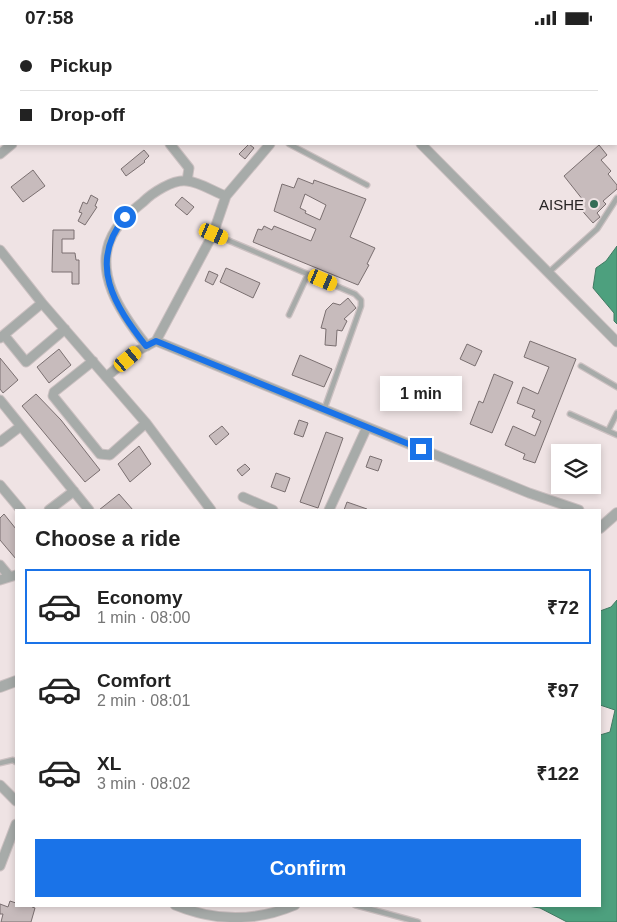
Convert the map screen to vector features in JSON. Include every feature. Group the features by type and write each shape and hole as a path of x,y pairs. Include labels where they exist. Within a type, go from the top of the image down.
{"street":[{"path":"0,154 11,145"},
{"path":"171,145 189,168 187,181"},
{"path":"106,377 146,346 156,341 214,234 226,196 269,145"},
{"path":"422,145 547,274 617,342"},
{"path":"146,346 116,304 106,263 108,247 115,230 125,217 151,194 178,182 187,181 226,196"},
{"path":"0,250 42,303 146,423 210,509"},
{"path":"42,303 2,336 26,363 65,329"},
{"path":"156,341 529,493 576,509"},
{"path":"93,361 54,392 53,396 100,454 110,455 146,423"},
{"path":"0,399 88,509"},
{"path":"0,442 21,426"},
{"path":"329,509 367,427"},
{"path":"0,485 19,509"},
{"path":"50,509 74,491"},
{"path":"243,497 271,509"},
{"path":"601,527 609,517"},
{"path":"0,565 13,575"},
{"path":"0,580 13,575"},
{"path":"0,687 15,681"},
{"path":"0,785 15,800"},
{"path":"0,866 15,827"},
{"path":"180,907 192,913 235,922 257,919 290,907"}],"lane":[{"path":"291,145 367,185"},
{"path":"547,274 597,229 617,198"},
{"path":"214,234 355,294 361,299 361,306 324,410"},
{"path":"289,315 308,274"},
{"path":"581,365 617,387"},
{"path":"608,431 617,413"},
{"path":"570,414 617,435"},
{"path":"0,763 15,762"},
{"path":"363,907 418,922"}],"shaded area":[{"path":"617,246 617,324 614,321 614,313 593,288 596,268 606,261"},
{"path":"617,600 617,922 567,922 540,908 534,907 601,907 601,735 610,732 615,710 601,705 601,611 611,607"}],"building":[{"path":"248,145 254,148 245,159 239,154"},
{"path":"599,145 607,155 601,160 611,171 608,174 617,185 617,189 603,201 606,204 597,213 600,217 593,223 577,205 583,200 564,176"},
{"path":"144,150 149,156 145,162 126,176 121,169"},
{"path":"33,170 45,186 23,202 11,187"},
{"path":"298,178 313,184 314,180 366,199 350,237 375,248 367,264 369,265 358,285 253,242 258,229 262,230 264,226 272,230 274,226 311,241 316,229 274,211 282,184 294,188","holes":["305,194 326,205 320,220 305,213 306,211 300,208"]},
{"path":"91,195 98,199 95,206 97,207 85,225 78,221 82,213 79,212 83,202 87,204"},
{"path":"182,197 194,207 187,215 175,205"},
{"path":"53,230 74,230 74,239 62,239 62,253 75,253 76,260 79,260 79,284 72,284 72,272 52,272"},
{"path":"226,268 260,283 253,298 220,282"},
{"path":"209,271 218,275 213,285 205,281"},
{"path":"348,298 356,308 344,319 347,321 342,331 337,330 336,346 325,345 326,329 321,328 326,310 333,303 340,305"},
{"path":"530,341 576,359 535,463 523,459 525,454 505,445 513,426 535,436 541,421 532,417 535,410 517,403 523,387 538,394 549,367 524,357"},
{"path":"467,344 482,351 475,366 460,359"},
{"path":"59,349 71,365 49,383 37,367"},
{"path":"300,355 332,369 324,387 292,375"},
{"path":"0,358 18,380 3,393 0,389"},
{"path":"494,374 513,382 492,433 470,424 479,401 483,403"},
{"path":"36,394 61,420 100,470 85,482 22,406"},
{"path":"299,420 308,423 303,437 294,434"},
{"path":"222,426 229,434 216,445 209,436"},
{"path":"326,432 343,438 318,508 300,502"},
{"path":"139,446 151,464 130,482 118,464"},
{"path":"370,456 382,460 378,471 366,467"},
{"path":"245,464 250,469 242,476 237,470"},
{"path":"276,473 290,478 285,492 271,487"},
{"path":"119,494 132,509 100,509"},
{"path":"347,502 367,509 344,509"},
{"path":"4,514 15,528 15,558 0,540 0,518"},
{"path":"10,901 15,903 15,907 35,908 31,922 1,922 3,914 0,914 0,904 8,907"}],"place":[{"name":"AISHE","path":"594,204"}],"route":[{"path":"125,217 115,230 108,247 106,263 116,304 146,346 156,341 421,449"}]}
